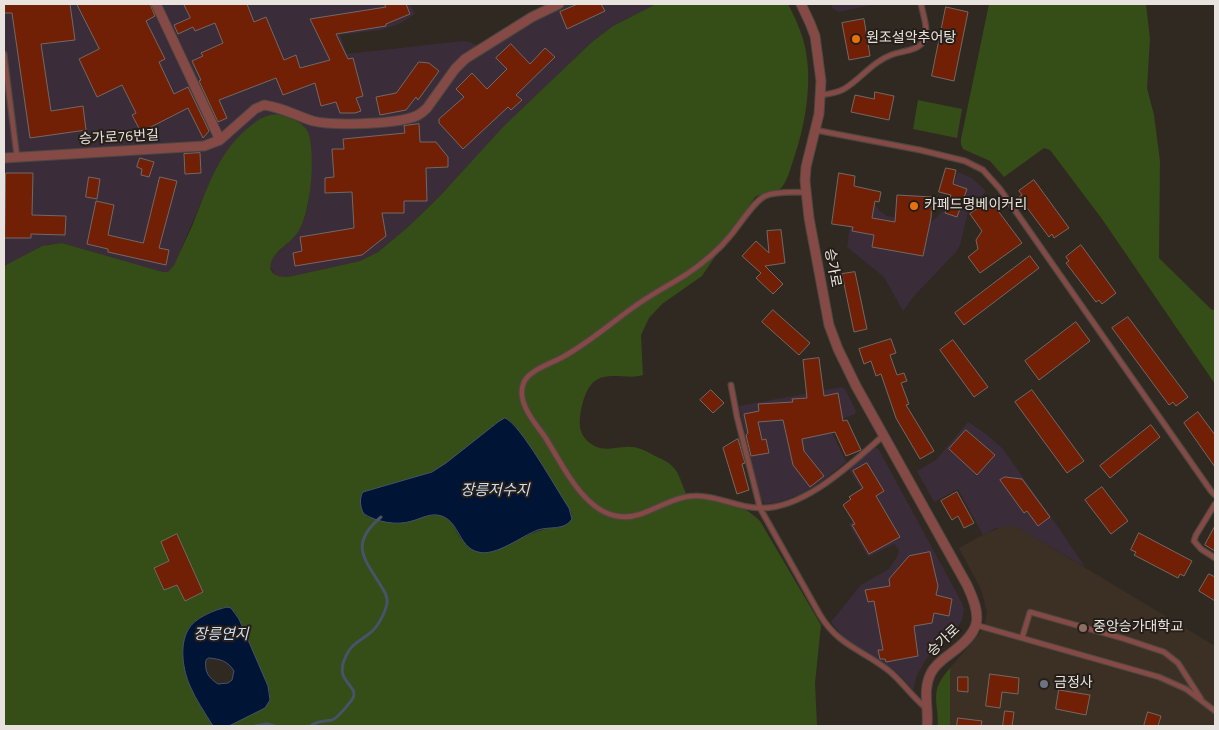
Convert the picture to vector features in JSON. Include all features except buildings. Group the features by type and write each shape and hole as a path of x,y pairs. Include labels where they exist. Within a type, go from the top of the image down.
{"street":[{"path":"156,4 220,140"},
{"name":"승가로76번길","path":"4,158 204,146 220,140 255,109 264,105 326,123 408,119 415,117 426,108 465,58 532,17 559,4"},
{"name":"승가로","path":"801,4 815,36 821,81 819,114 806,167 806,192 812,236 829,325 845,364 970,592 977,609 976,625 967,640 932,670 927,686 927,726"}],"lane":[{"path":"821,95 834,93 846,88 882,59 921,44 926,35 921,4"},
{"path":"4,54 18,157"},
{"path":"815,130 947,156 965,161 983,170 991,177 1215,495"},
{"path":"806,192 770,195 760,199 729,238 703,262 636,305 584,344 535,372 525,380 523,399 531,416 586,498 610,516 628,517 683,498 695,496 716,498 760,508 786,504 811,492 844,469 884,435"},
{"path":"731,385 737,417 760,508 826,625 840,640 889,671 927,709"},
{"path":"1215,504 1194,541 1200,550 1215,558"},
{"path":"1022,638 1030,612 1142,644 1164,652 1178,663 1203,702"},
{"path":"976,625 1159,677 1186,689 1215,711"}],"shaded area":[{"path":"4,4 410,4 415,14 401,23 381,30 340,35 347,54 463,41 476,45 481,53 541,17 568,4 656,4 613,26 592,42 440,196 408,227 378,252 360,261 288,277 280,277 274,274 270,265 272,259 298,232 304,220 310,189 310,146 307,129 301,124 280,115 262,117 209,184 174,265 168,272 62,243 42,246 4,266"},
{"path":"832,4 875,4 839,12 832,8"},
{"path":"958,172 972,178 986,191 968,211 960,245 956,252 914,296 903,311 884,277 847,247 854,200 873,203 887,216 930,222 944,209"},
{"path":"842,387 845,389 856,411 855,414 833,423 830,428 846,462 821,482 799,495 765,504 760,497 739,406"},
{"path":"968,422 1003,449 1085,567 1017,527 996,528 983,535 958,489 934,502 917,471 936,460"},
{"path":"874,448 879,450 962,603 964,610 962,620 957,628 926,659 917,675 913,690 893,669 844,638 831,622 861,585 889,569 898,555 899,550 894,544 868,557 849,524 872,510 849,469"},
{"name":"중앙승가대학교","path":"1004,526 1017,527 1026,532 1215,646 1215,726 950,726 950,668 980,633 985,623 987,612 981,589 959,548"}],"green space":[{"path":"656,4 788,4 804,41 808,76 806,105 797,148 785,183 777,191 755,197 702,276 662,304 649,318 641,335 643,375 600,378 591,385 582,404 580,426 588,442 597,447 606,449 638,448 668,462 676,471 690,498 709,499 730,504 749,512 760,521 821,625 815,683 817,726 229,726 265,708 270,700 270,692 239,619 235,612 227,607 211,612 191,626 186,636 183,651 184,666 188,680 213,726 4,726 4,266 42,246 62,243 168,272 174,265 209,183 223,157 253,124 263,117 271,115 284,116 294,120 306,129 312,154 312,168 309,198 302,223 295,236 273,259 270,267 271,270 278,276 288,277 360,261 378,252 408,227 440,196 504,126 592,42 613,26","holes":["505,418 512,423 538,459 572,514 561,527 550,528 531,534 504,547 484,553 463,541 448,519 439,515 398,523 389,523 367,517 361,495 363,492 432,472 446,464 498,422"]},
{"path":"989,4 1146,4 1150,39 1147,88 1154,115 1160,161 1159,258 1212,310 1215,309 1215,384 1102,219 1050,150 1044,148 1004,177 990,161 963,149 961,139"},
{"path":"918,100 962,109 957,138 913,129"},
{"path":"950,668 950,726 938,726 937,690 943,676"}],"water":[{"name":"장릉저수지","path":"505,418 512,423 529,444 569,508 572,519 569,523 561,527 538,530 500,549 485,553 478,552 466,545 455,527 445,517 430,515 406,522 394,523 381,521 364,514 360,503 363,492 432,472"},
{"name":"장릉연지","path":"227,607 231,608 239,619 268,686 270,700 265,708 229,726 213,726 190,686 185,673 183,651 185,636 195,622 211,612","holes":["209,658 220,660 232,668 234,671 232,680 228,683 218,684 212,679 206,668 206,660"]}],"waterway":[{"path":"311,726 334,719 353,697 353,691 343,675 344,661 353,646 376,627 386,608 386,595 365,559 362,543 365,535 381,517"},
{"path":"255,726 267,724 275,726"}],"place":[{"name":"원조설악추어탕","path":"856,39"},
{"name":"카페드명베이커리","path":"914,206"},
{"name":"중앙승가대학교","path":"1083,628"},
{"name":"금정사","path":"1044,684"}]}
